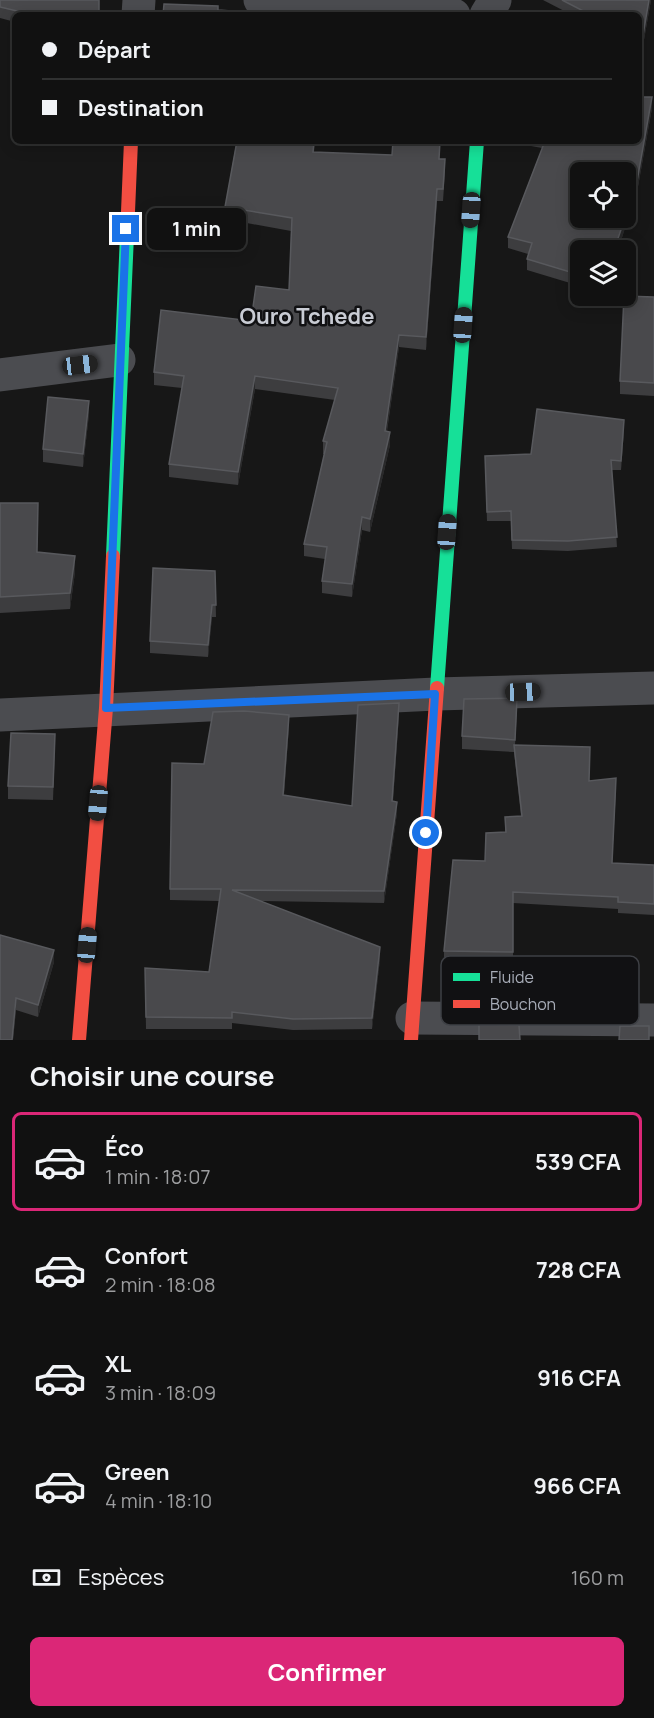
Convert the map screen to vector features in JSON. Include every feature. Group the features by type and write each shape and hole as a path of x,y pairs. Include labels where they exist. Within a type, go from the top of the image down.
{"street":[{"path":"260,0 415,12"},
{"path":"79,1040 106,708 119,360 131,144"},
{"path":"477,144 412,1029 520,1025"},
{"path":"0,375 119,360"},
{"path":"0,715 106,708 435,694 654,688"},
{"path":"639,1021 654,1020"}],"building":[{"path":"0,0 99,0 99,12 21,12 0,7"},
{"path":"562,0 649,0 642,41 642,12 585,12"},
{"path":"164,4 218,6 218,10 245,12 163,12"},
{"path":"642,97 652,97 636,187 636,162 570,162 570,228 622,228 617,240 570,240 570,272 527,259 532,243 508,237 544,144 642,144"},
{"path":"236,144 314,144 313,152 392,155 393,144 440,144 439,159 445,159 443,189 437,189 426,337 399,335 385,431 390,432 370,519 362,517 352,584 322,581 327,547 304,544 327,442 323,441 338,388 255,376 238,472 169,464 184,376 154,372 161,310 251,321 256,286 289,290 292,218 225,207"},
{"path":"636,296 654,297 654,383 620,381 624,306 636,306"},
{"path":"48,397 89,401 83,454 43,449"},
{"path":"537,409 624,420 621,461 611,460 617,537 568,541 512,540 511,511 487,512 485,456 531,454"},
{"path":"0,503 38,503 37,552 75,556 70,593 0,597"},
{"path":"153,568 215,571 216,605 212,605 208,645 150,641"},
{"path":"517,698 515,740 462,736 464,699"},
{"path":"399,703 392,801 397,802 384,891 232,890 380,947 372,1018 293,1019 232,1012 232,1018 146,1017 145,968 209,972 221,889 170,889 172,763 204,764 213,712 244,711 289,715 283,795 352,806 358,705"},
{"path":"11,733 55,734 53,787 8,786"},
{"path":"514,745 590,747 589,781 616,778 612,863 654,865 654,904 618,902 618,897 513,892 513,952 444,951 453,860 485,861 486,833 506,832 505,817 522,816"},
{"path":"0,935 54,950 38,1005 16,998 12,1040 0,1040"},
{"path":"479,1025 519,1025 520,1040 479,1040"},
{"path":"620,1026 649,1026 649,1040 619,1040"}],"traffic: fast":[{"path":"437,688 477,144"},
{"path":"113,556 127,235"}],"traffic: jam":[{"path":"127,235 131,144"},
{"path":"79,1040 106,708 113,556"},
{"path":"411,1040 437,688"}],"district":[{"name":"Ouro Tchede","path":"307,316"}],"route":[{"path":"126,229 106,708 435,694 426,833"}]}
